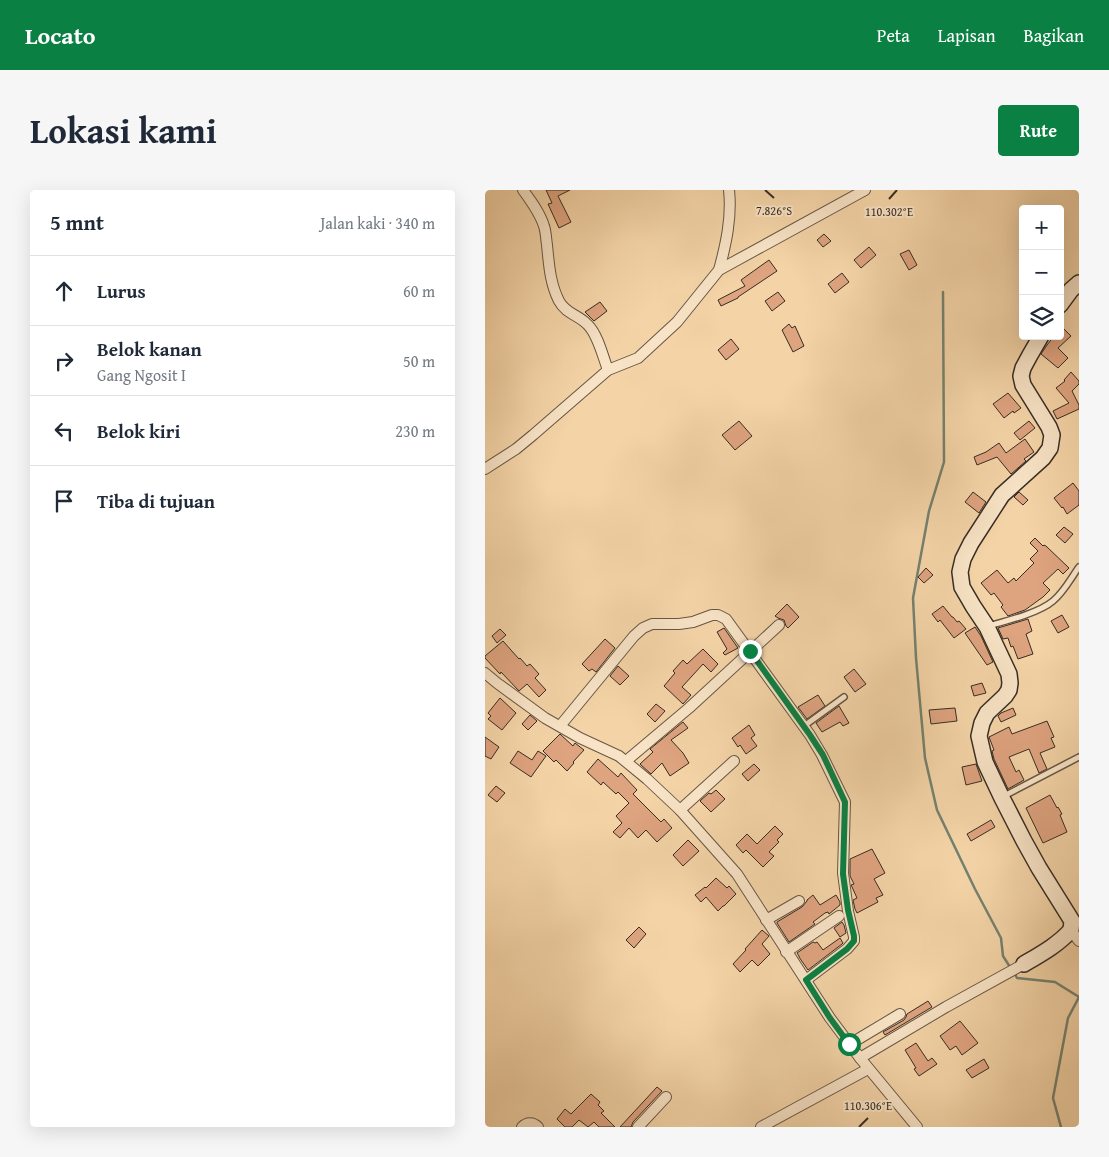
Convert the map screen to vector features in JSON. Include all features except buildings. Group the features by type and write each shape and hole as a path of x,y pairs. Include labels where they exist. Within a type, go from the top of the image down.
{"street":[{"path":"523,190 536,209 544,227 550,276 560,303 571,314 580,318 588,325 594,334 608,370"},
{"path":"719,270 725,247 731,205 729,190"},
{"path":"485,469 533,435 608,370 638,358 677,322 719,270 865,190"},
{"path":"1064,300 1079,283"},
{"path":"860,1058 1055,945 1075,936 1071,921 1039,868 1001,798 985,762 979,736 982,722 1009,690 1009,674 987,627 962,587 960,572 963,559 971,543 1003,495 1043,458 1050,448 1052,435 1049,427 1023,385 1021,376 1023,368 1039,340"},
{"path":"560,726 634,636 643,628 658,624 685,623 718,615 727,619 823,755 845,802 843,874 854,941 847,949 806,980"},
{"path":"625,761 678,717 779,625"},
{"path":"485,673 537,712 580,738 619,756 680,810 737,874 830,1018 868,1069 917,1127"},
{"path":"680,810 734,761"},
{"path":"766,920 799,900"},
{"path":"786,952 839,916"},
{"path":"849,1044 900,1014"},
{"path":"761,1127 868,1069"},
{"path":"638,1127 665,1097"},
{"path":"522,1127 531,1123 538,1127"}],"lane":[{"path":"987,627 1043,609 1061,593 1079,567"},
{"path":"803,726 845,697"},
{"path":"1001,798 1079,757"}],"waterway":[{"path":"943,292 944,462 929,511 913,598 925,758 937,810 1001,938 1003,956 1010,967"},
{"path":"1014,972 1017,978 1055,982 1079,997 1068,1018 1053,1098 1061,1127"}],"route":[{"path":"750,651 823,755 845,802 843,874 854,941 847,949 806,980 849,1044"}]}
